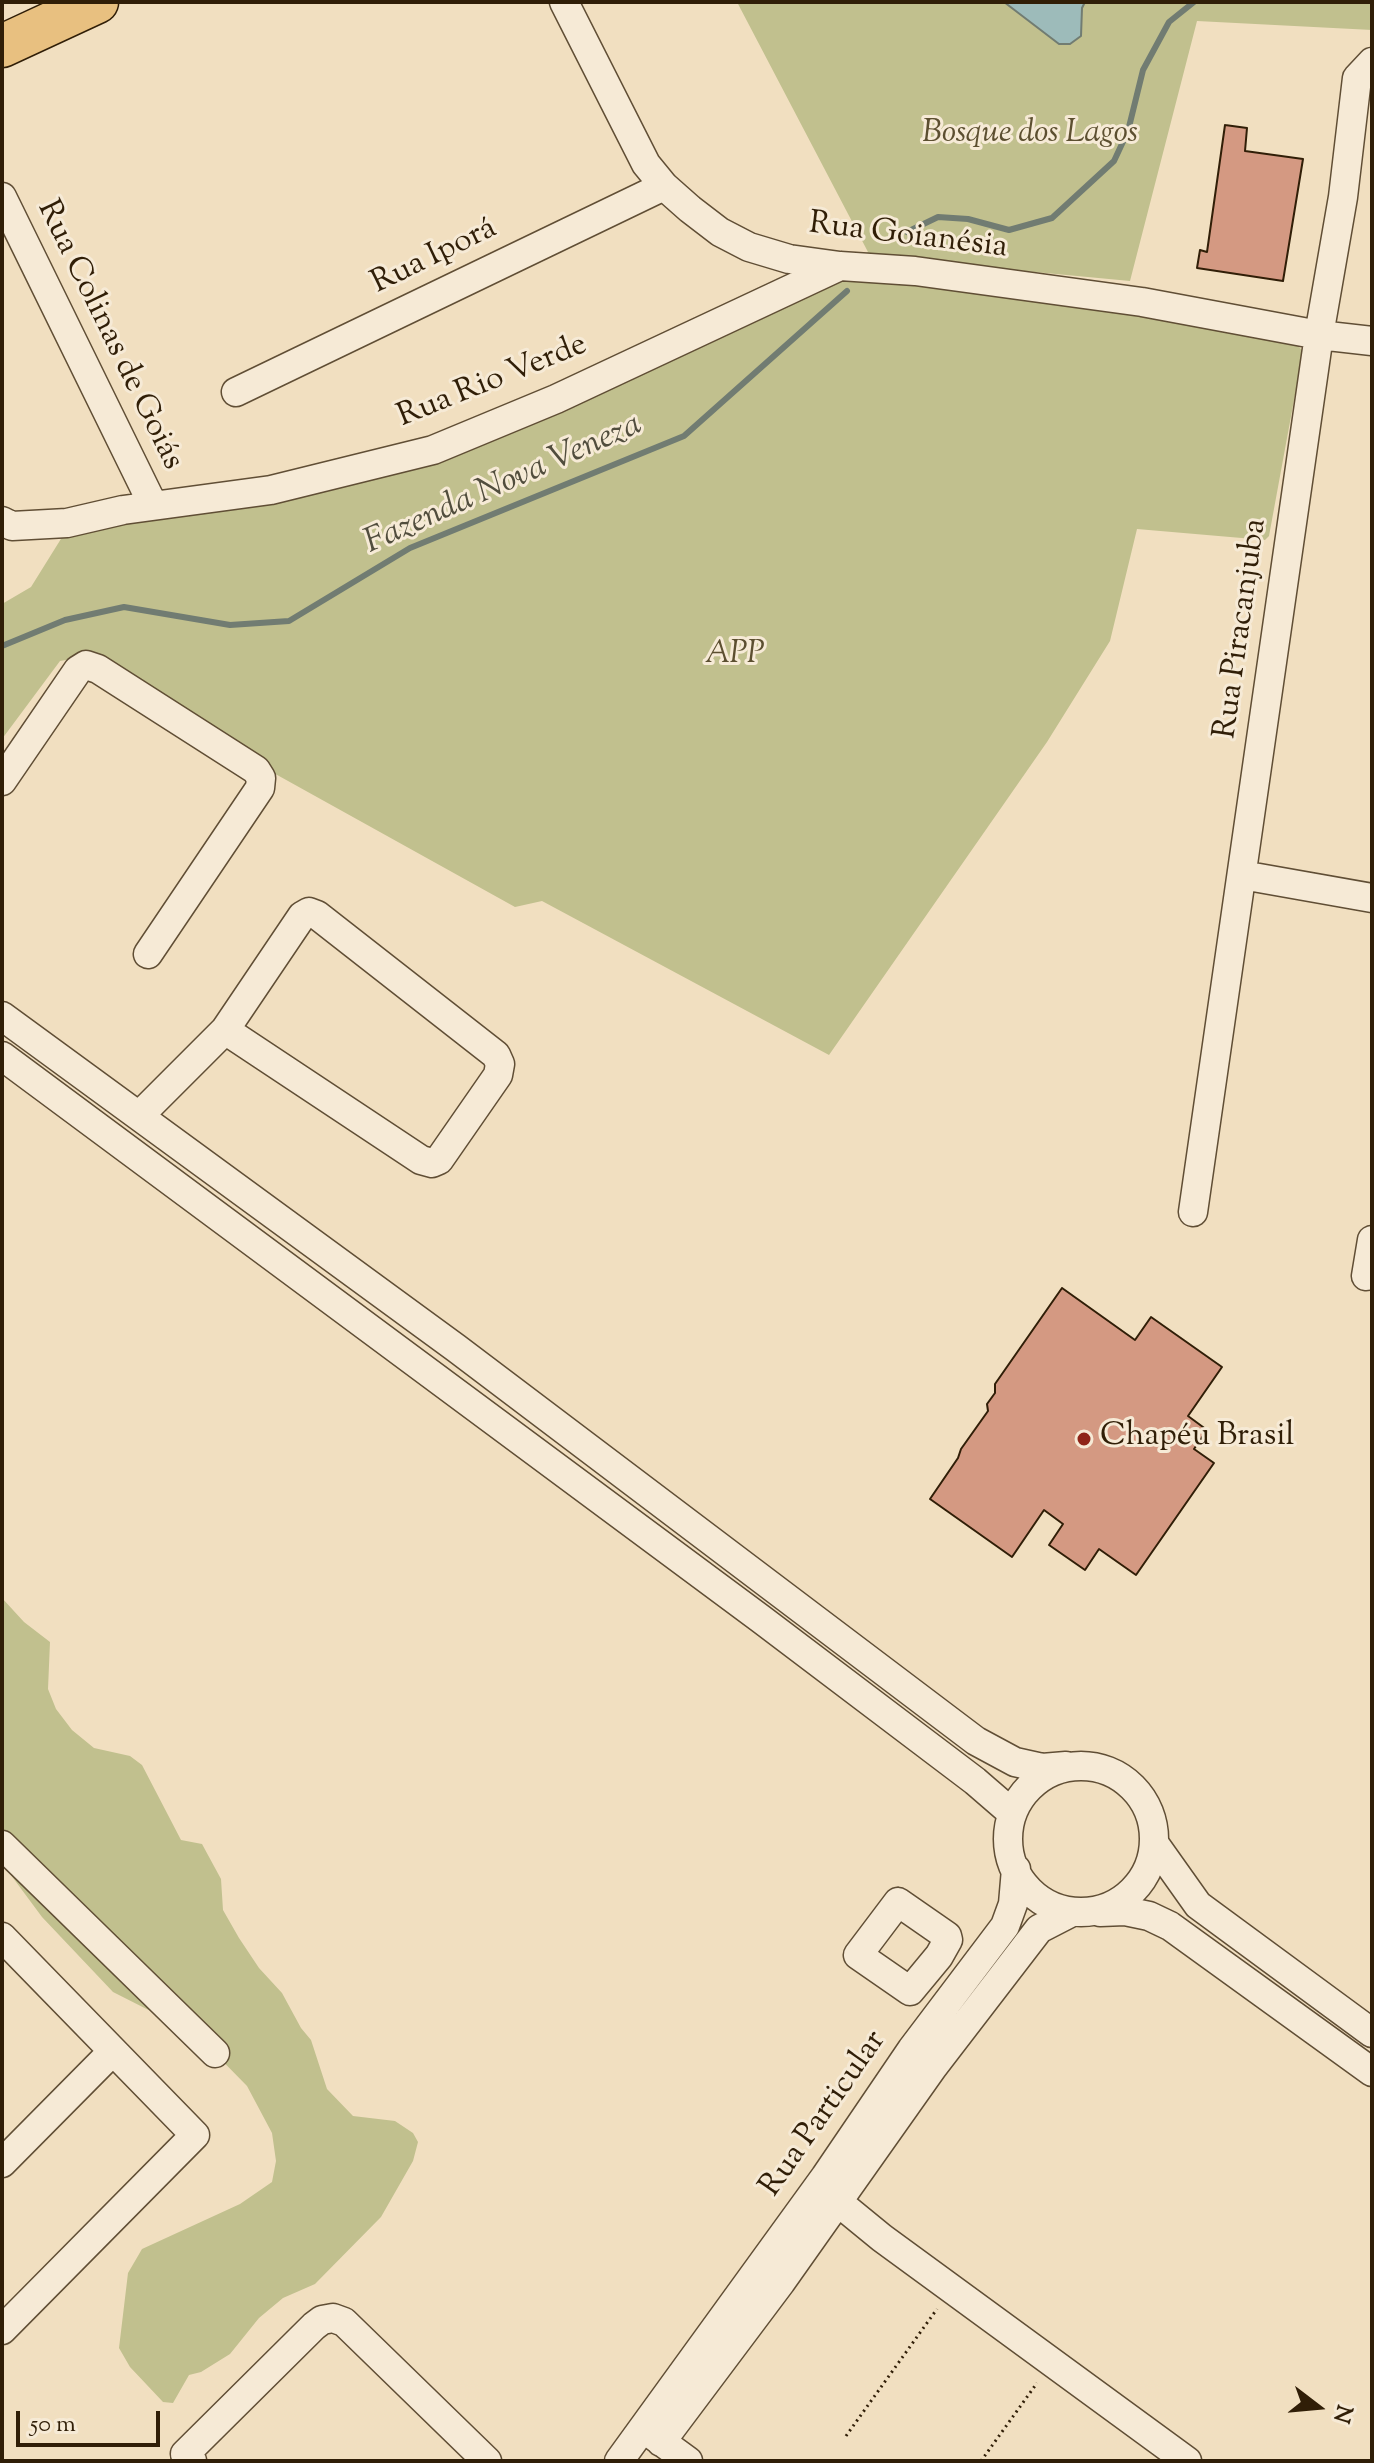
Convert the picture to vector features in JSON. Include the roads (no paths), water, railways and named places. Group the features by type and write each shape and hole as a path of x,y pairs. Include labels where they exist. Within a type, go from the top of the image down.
{"highway":[{"path":"2,46 97,2"}],"street":[{"name":"Rua Goianésia","path":"564,2 640,152 664,186 720,232 749,247 789,259 915,271 1127,300 1319,335 1372,341"},
{"name":"Rua Piracanjuba","path":"1193,1212 1319,335 1343,197 1357,78 1372,62"},
{"name":"Rua Iporá","path":"236,392 664,186"},
{"name":"Rua Colinas de Goiás","path":"2,197 153,505"},
{"name":"Rua Rio Verde","path":"7,524 67,523 153,505 271,490 433,450 556,399 840,266"},
{"path":"2,781 78,670 86,665 98,669 256,770 261,778 260,788 148,954"},
{"path":"1242,875 1372,898"},
{"path":"139,1116 225,1030 302,916 309,912 317,915 496,1055 500,1064 498,1075 448,1148 439,1160 432,1163 421,1160 225,1030"},
{"path":"2,1016 456,1348 976,1741 1015,1762 1042,1768 1096,1766 1123,1778 1143,1800 1154,1828 1152,1859 1135,1889 1108,1908 1082,1912"},
{"path":"2,1056 761,1619 975,1781 1012,1813"},
{"path":"1366,1276 1372,1240"},
{"path":"1066,1766 1049,1772 1033,1783 1012,1813 1008,1850 1023,1885 1054,1908 1082,1912 1125,1911 1149,1916 1170,1926 1372,2072"},
{"path":"1154,1843 1198,1905 1372,2033"},
{"path":"2,1845 215,2053"},
{"name":"Rua Particular","path":"679,2399 773,2304 838,2202 922,2058 950,1999 1005,1926 1013,1904 1016,1869"},
{"name":"Rua Particular","path":"619,2461 652,2435 825,2177 922,2058 966,2024 1039,1929 1082,1912"},
{"path":"2,1937 195,2135 5,2320"},
{"path":"926,1975 950,1999 966,2024"},
{"path":"2,2163 113,2051"},
{"path":"838,2202 882,2238 1187,2461"},
{"path":"188,2458 314,2326 322,2320 333,2318 344,2322 487,2461"},
{"path":"652,2435 688,2461"}],"water":[{"path":"1004,2 1085,2 1081,36 1070,44 1059,44"}],"waterway":[{"path":"907,232 938,217 968,219 1009,230 1052,218 1114,161 1128,131 1143,70 1169,22 1194,2"},
{"name":"Fazenda Nova Veneza","path":"2,646 65,620 124,607 230,625 289,621 410,548 684,436 847,291"}],"place":[{"name":"Chapéu Brasil","path":"1084,1439"}],"park label":[{"name":"Bosque dos Lagos","path":"1030,136"},
{"name":"APP","path":"735,657"}]}
